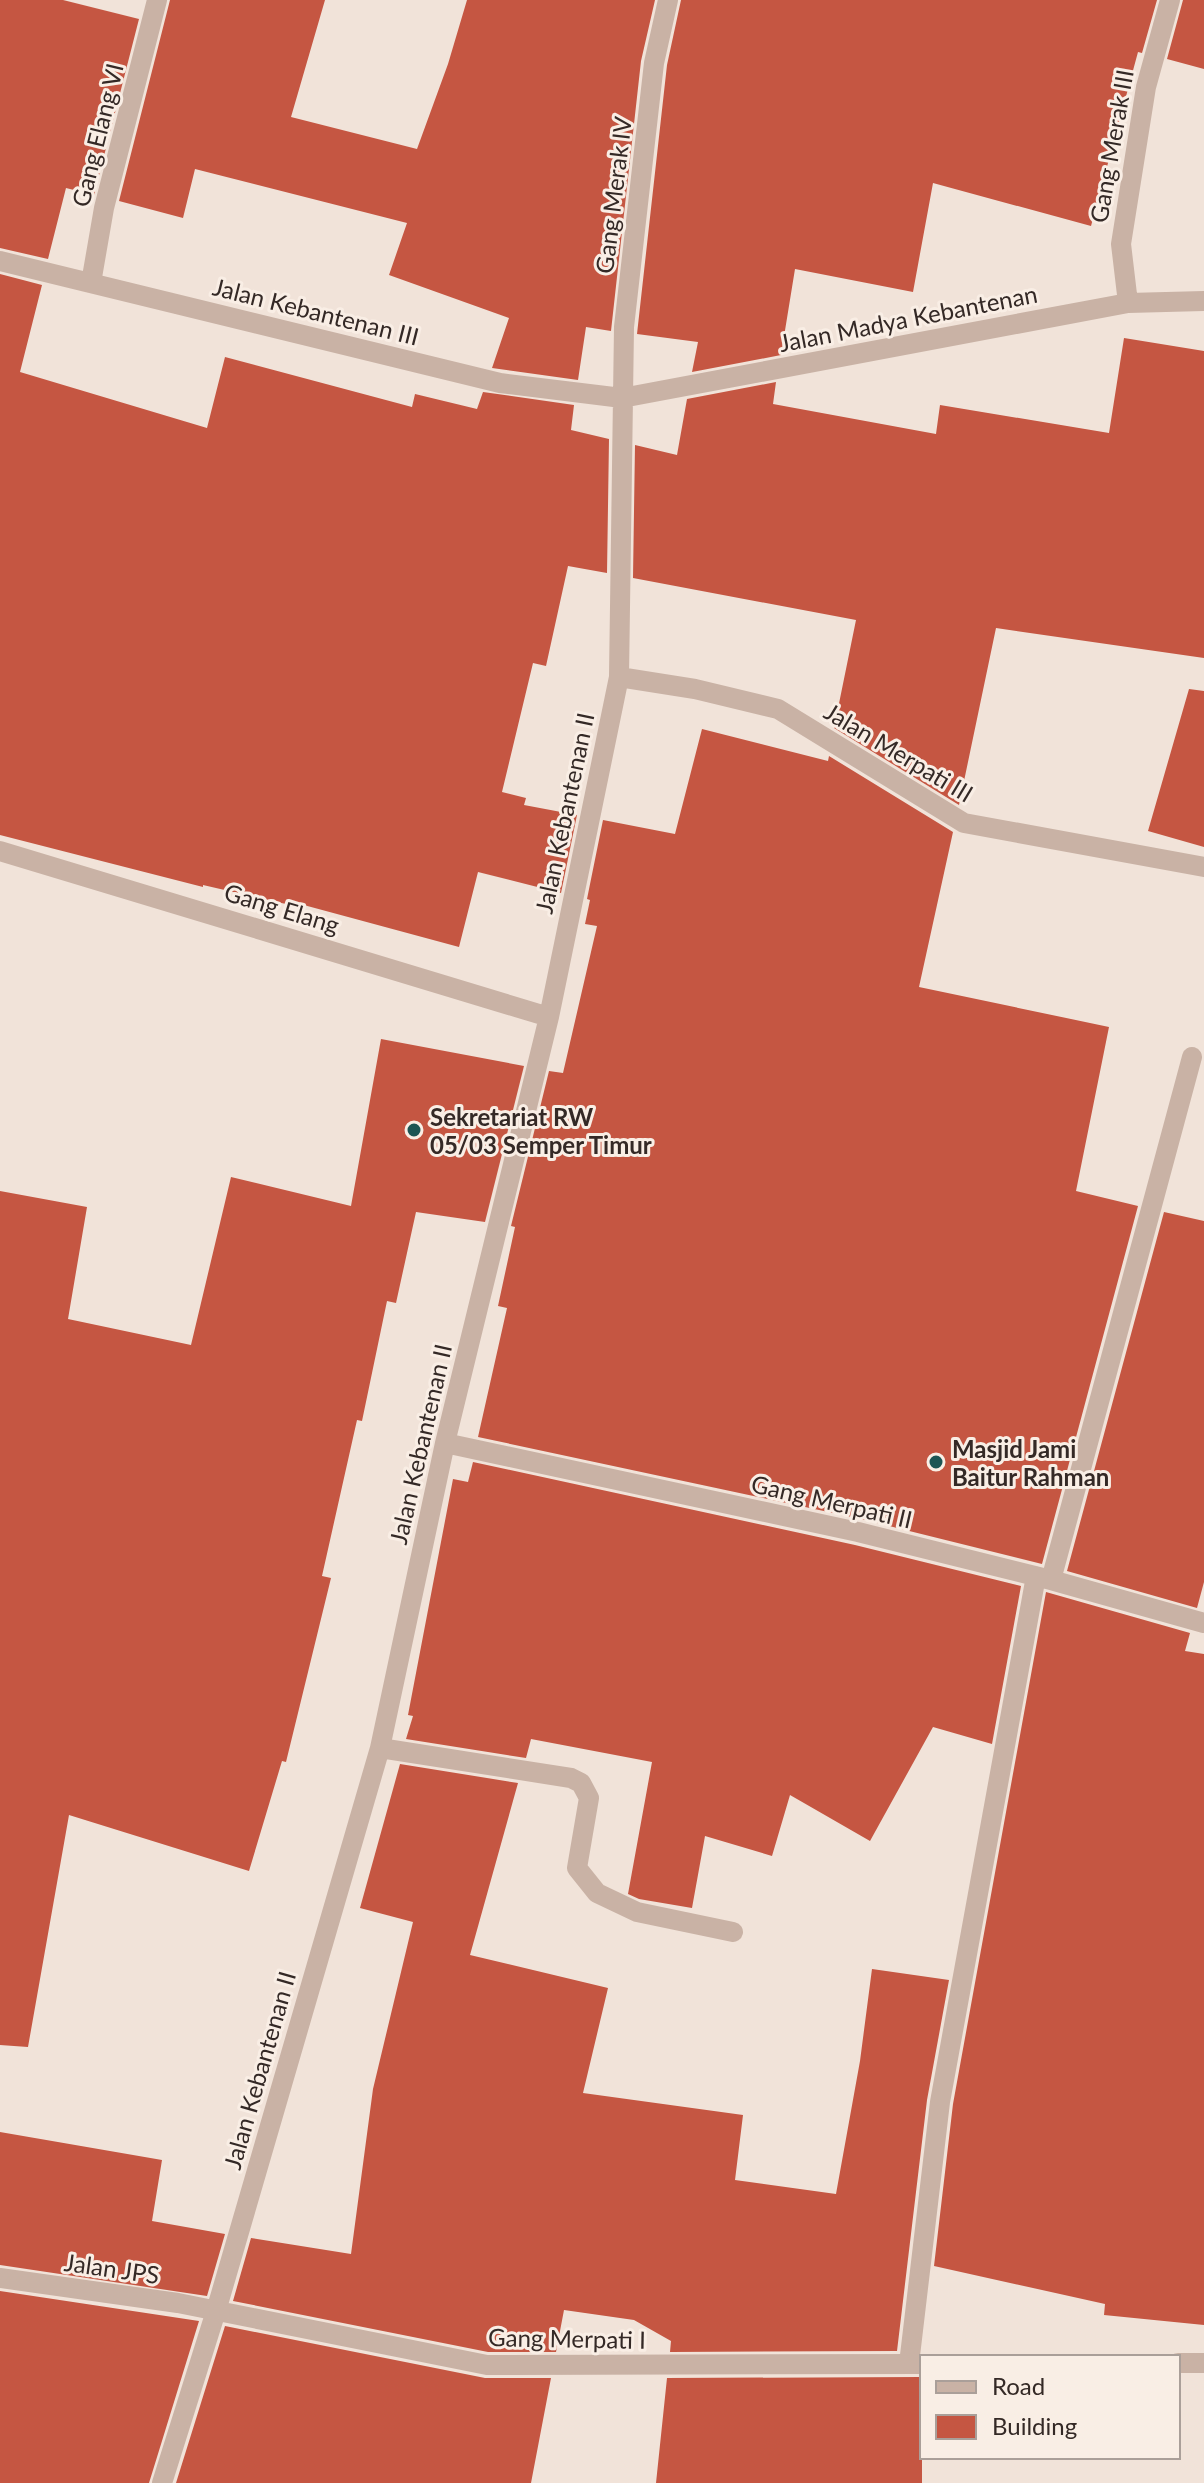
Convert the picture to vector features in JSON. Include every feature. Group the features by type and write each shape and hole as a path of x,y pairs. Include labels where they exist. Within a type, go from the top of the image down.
{"street":[{"name":"Gang Elang VI","path":"91,283 104,208 157,0"},
{"name":"Gang Merak IV","path":"622,398 624,327 641,172 654,63 668,0"},
{"name":"Gang Merak III","path":"1128,303 1121,244 1146,87 1170,0"},
{"name":"Jalan Kebantenan III","path":"0,261 500,383 622,398"},
{"name":"Jalan Madya Kebantenan","path":"622,398 1128,303 1204,301"},
{"name":"Jalan Kebantenan II","path":"162,2483 216,2311 380,1748 445,1443 549,1017 619,677 622,398"},
{"name":"Jalan Merpati III","path":"619,677 695,689 778,709 964,823 1204,867"},
{"name":"Gang Elang","path":"0,851 549,1017"},
{"path":"915,2364 940,2102 1044,1578 1192,1057"},
{"name":"Gang Merpati II","path":"445,1443 858,1532 1044,1578 1204,1623"},
{"path":"380,1748 571,1778 581,1783 589,1798 577,1868 597,1893 637,1912 733,1932"},
{"name":"Jalan JPS","path":"0,2278 216,2311"},
{"name":"Gang Merpati I","path":"216,2311 487,2365 915,2364"},
{"path":"1180,2363 1204,2363"}],"building":[{"path":"0,0 63,0 139,19 94,195 66,188 48,259 0,248"},
{"path":"170,0 325,0 291,117 417,149 467,0 655,0 641,61 611,331 586,327 578,380 492,368 509,318 389,275 407,223 195,169 183,218 119,201"},
{"path":"681,0 1157,0 1142,53 1138,52 1091,226 933,183 913,292 795,269 781,355 692,372 698,342 637,334 667,65"},
{"path":"1183,0 1204,0 1204,69 1167,59"},
{"path":"0,274 42,285 20,372 207,428 225,357 412,407 415,394 477,409 483,392 574,405 571,430 609,439 607,573 568,566 546,666 533,663 502,792 526,798 524,805 577,815 561,893 478,872 459,947 300,904 299,907 203,887 0,835"},
{"path":"1124,338 1204,351 1204,658 996,628 959,805 834,728 856,620 633,578 635,445 677,455 687,399 776,382 773,404 936,434 940,405 1109,433"},
{"path":"1189,689 1204,691 1204,847 1148,831"},
{"path":"702,729 828,761 829,756 953,832 919,987 1109,1027 1076,1191 1138,1206 1042,1564 861,1519 478,1437 507,1308 498,1306 515,1227 511,1226 549,1071 563,1073 597,926 585,924 603,820 675,834"},
{"path":"381,1039 524,1066 485,1222 416,1212 396,1303 387,1301 362,1421 357,1420 322,1576 331,1578 286,1762 282,1761 249,1871 69,1815 28,2047 0,2045 0,1191 87,1207 68,1319 191,1345 231,1177 351,1206"},
{"path":"1164,1212 1204,1221 1204,1582 1197,1608 1067,1571"},
{"path":"473,1462 855,1545 1021,1586 992,1744 933,1727 870,1841 790,1795 772,1856 705,1836 692,1908 639,1899 628,1894 652,1762 531,1739 526,1758 406,1739 413,1716 408,1715 453,1479 468,1482"},
{"path":"1046,1592 1190,1633 1185,1651 1204,1654 1204,2325 1104,2315 1105,2304 934,2266 953,2104"},
{"path":"400,1764 518,1783 470,1955 608,1988 583,2093 743,2115 735,2180 836,2194 860,2061 872,1969 949,1980 927,2100 897,2351 670,2352 671,2341 634,2320 564,2310 556,2352 488,2352 233,2301 251,2238 351,2254 373,2089 413,1922 360,1908"},
{"path":"0,2132 162,2160 152,2221 225,2234 207,2296 0,2265"},
{"path":"0,2291 199,2321 149,2483 0,2483"},
{"path":"225,2326 485,2378 551,2378 531,2483 176,2483"},
{"path":"920,2377 922,2483 656,2483 667,2378"}],"place":[{"name":"Sekretariat RW 05/03 Semper Timur","path":"414,1130"},
{"name":"Masjid Jami Baitur Rahman","path":"936,1462"}]}
